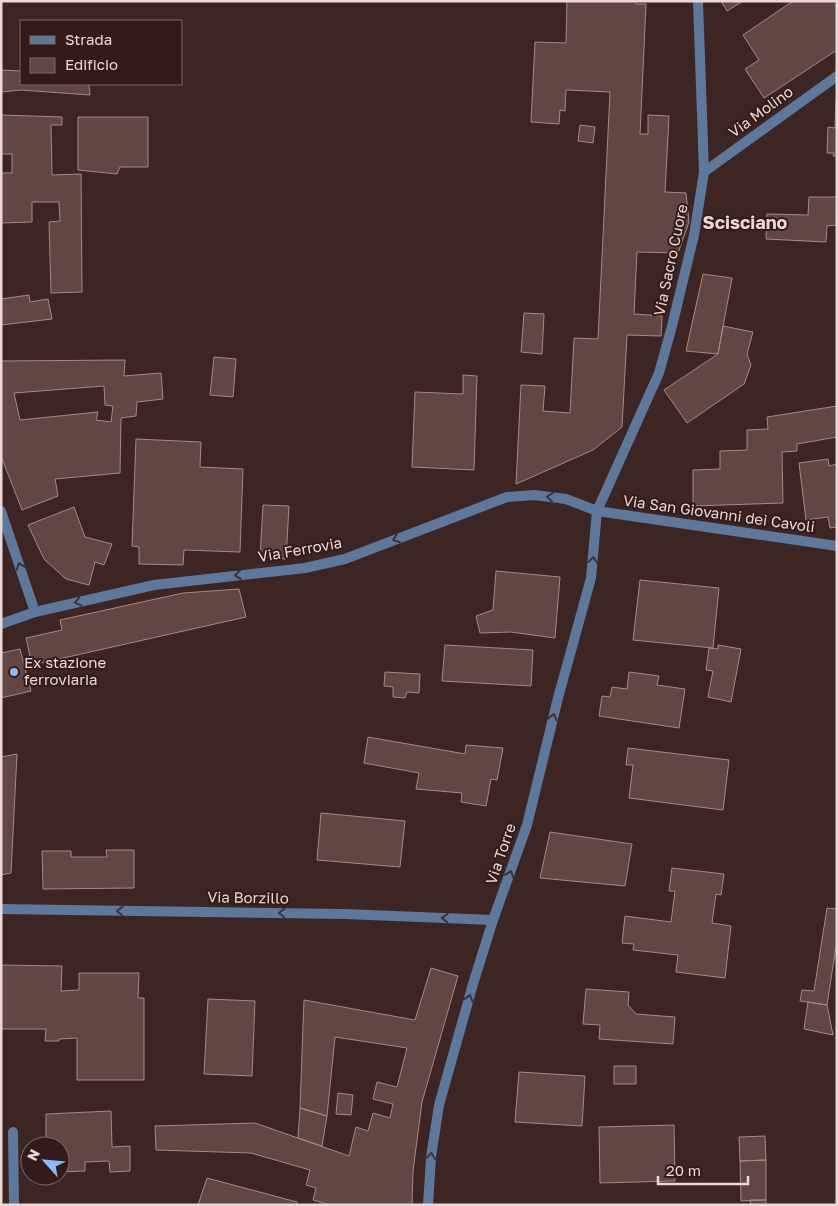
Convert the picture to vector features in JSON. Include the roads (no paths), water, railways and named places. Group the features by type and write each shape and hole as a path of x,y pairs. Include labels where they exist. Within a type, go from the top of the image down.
{"street":[{"name":"Via Sacro Cuore","path":"597,511 659,373 694,235 704,172 698,1"},
{"name":"Via Molino","path":"704,172 837,76"},
{"name":"Via Ferrovia","path":"1,624 35,612 154,585 305,568 345,558 507,498 534,495 566,499 597,511"},
{"path":"1,511 35,612"},
{"name":"Via San Giovanni dei Cavoli","path":"597,511 837,546"},
{"name":"Via Torre","path":"428,1205 430,1157 439,1105 473,984 527,825 558,698 591,578 597,511"},
{"name":"Via Borzillo","path":"1,908 345,914 494,920"},
{"path":"13,1132 14,1205"}],"place":[{"name":"Ex stazione ferroviaria","path":"14,672"}],"district":[{"name":"Scisciano","path":"745,223"}]}
